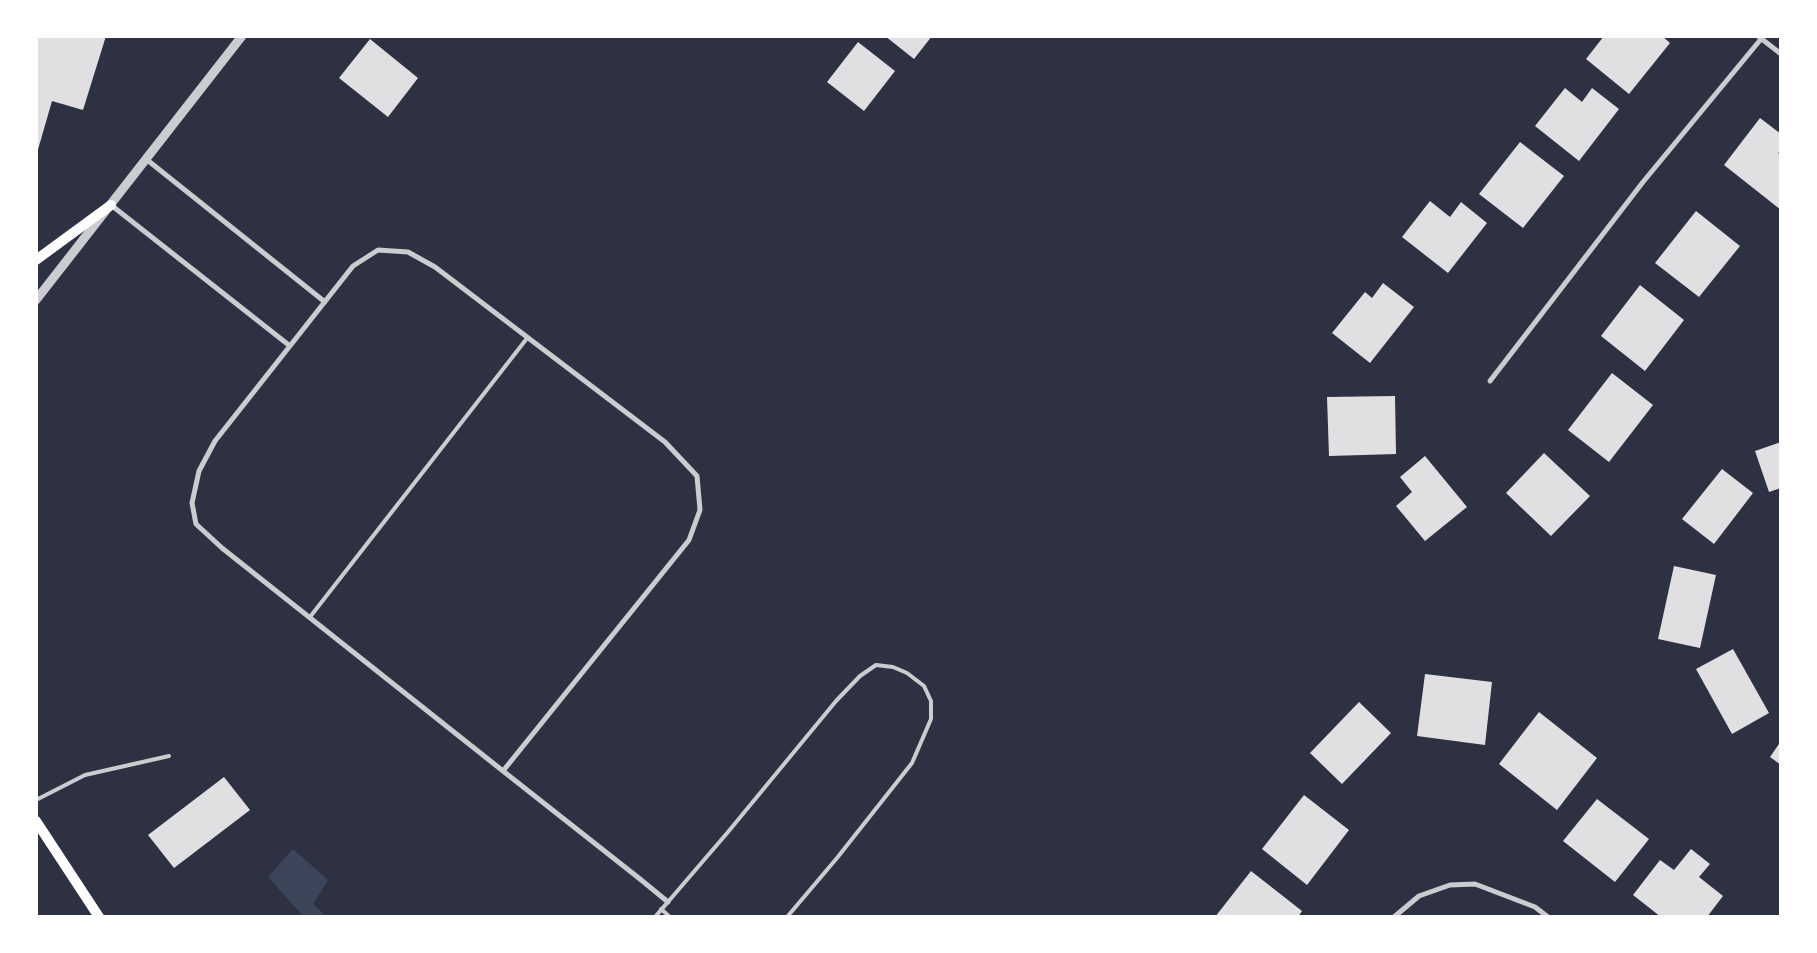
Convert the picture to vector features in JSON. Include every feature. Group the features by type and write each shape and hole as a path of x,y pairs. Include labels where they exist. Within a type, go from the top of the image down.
{"main road":[{"path":"36,260 111,205"},
{"path":"36,821 99,917"}],"street":[{"path":"36,300 242,36"},
{"path":"1490,382 1644,182 1760,37 1781,54"},
{"path":"146,159 325,302"},
{"path":"111,205 290,346"},
{"path":"503,771 689,540 700,510 697,476 665,442 436,267 408,252 378,250 353,266 215,441 198,471 192,503 196,524 222,548 668,902"},
{"path":"1394,917 1419,896 1450,885 1474,884 1535,908 1548,917"}],"lane":[{"path":"310,618 528,337"},
{"path":"654,917 728,832 836,701 860,676 876,665 893,667 907,673 924,686 931,701 931,718 912,763 837,858 787,917"},
{"path":"36,800 84,775 168,756"},
{"path":"661,909 670,917"}],"shaded area":[{"path":"293,849 328,880 313,904 327,917 304,917 268,877"}],"building":[{"path":"36,36 106,36 83,110 52,101 37,153"},
{"path":"885,36 932,36 914,59"},
{"path":"1604,36 1662,36 1670,43 1629,94 1586,59"},
{"path":"370,39 418,78 388,117 339,78"},
{"path":"858,42 895,71 864,111 827,82"},
{"path":"1565,88 1582,102 1592,88 1619,109 1579,161 1535,126"},
{"path":"1760,118 1781,134 1781,150 1778,153 1781,155 1781,210 1724,165"},
{"path":"1520,142 1564,176 1523,228 1479,194"},
{"path":"1430,201 1450,217 1461,202 1487,223 1448,273 1402,237"},
{"path":"1696,211 1740,246 1699,297 1655,263"},
{"path":"1383,283 1414,307 1370,363 1332,333 1365,292 1372,298"},
{"path":"1640,285 1684,320 1645,371 1601,336"},
{"path":"1612,373 1653,405 1609,462 1568,430"},
{"path":"1395,396 1396,454 1329,456 1327,397"},
{"path":"1781,442 1781,488 1769,492 1755,451"},
{"path":"1544,453 1590,496 1551,536 1506,493"},
{"path":"1425,456 1467,507 1425,541 1396,506 1412,492 1400,477"},
{"path":"1722,469 1753,493 1714,544 1682,519"},
{"path":"1674,566 1716,575 1700,648 1658,639"},
{"path":"1733,649 1769,713 1732,734 1696,669"},
{"path":"1425,674 1492,682 1485,745 1417,736"},
{"path":"1359,702 1391,733 1342,784 1310,753"},
{"path":"1539,712 1597,758 1557,810 1499,764"},
{"path":"1781,741 1781,765 1770,757"},
{"path":"224,777 250,810 174,868 148,835"},
{"path":"1304,795 1349,830 1307,885 1262,849"},
{"path":"1597,799 1649,839 1615,882 1563,841"},
{"path":"1691,849 1710,864 1699,877 1723,896 1707,917 1661,917 1633,895 1660,860 1674,870"},
{"path":"1251,871 1302,911 1298,917 1215,917"}]}
